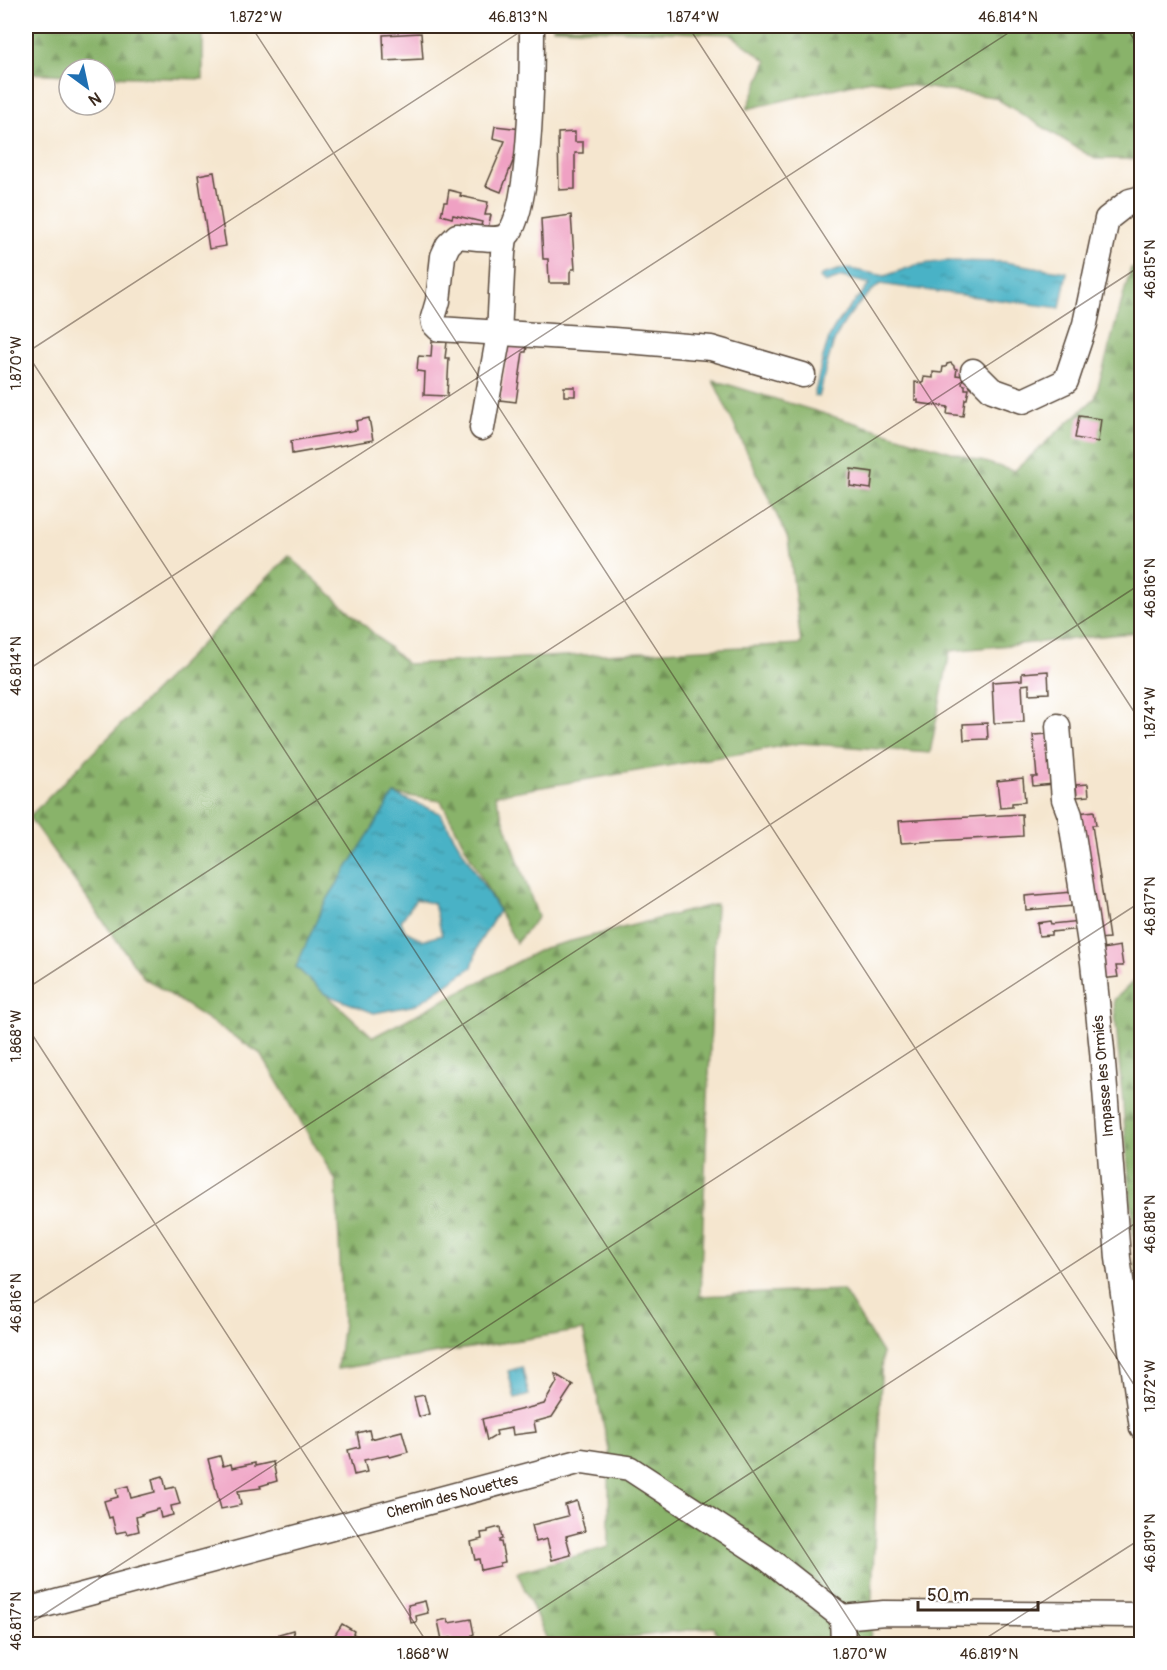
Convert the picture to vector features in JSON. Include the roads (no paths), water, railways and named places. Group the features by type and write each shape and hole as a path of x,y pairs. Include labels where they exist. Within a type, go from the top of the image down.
{"street":[{"path":"482,428 499,334 505,237 517,219 524,179 532,114 532,26"},
{"path":"973,371 992,390 1023,401 1066,381 1085,324 1107,219 1130,201 1142,198"},
{"path":"505,237 457,236 448,245 443,256 438,301 432,318 439,329 711,348 803,375"},
{"name":"Impasse les Ormiés","path":"1058,726 1064,800 1070,815 1093,963 1118,1258 1142,1428"},
{"name":"Chemin des Nouettes","path":"26,1610 582,1461 629,1468 764,1556 842,1617"},
{"path":"843,1644 842,1617 884,1613 1142,1615"}],"water":[{"path":"945,261 1004,262 1067,272 1060,308 880,284 859,303 842,325 827,362 819,397 814,396 823,355 832,332 870,284 842,277 825,283 820,278 821,275 845,268 885,276 916,265"},
{"path":"394,794 440,813 499,911 479,943 472,967 416,1005 374,1013 325,994 296,967 323,906","holes":["416,899 434,904 442,935 423,940 405,931 401,921"]},
{"path":"522,1367 529,1395 515,1399 508,1371"}]}
